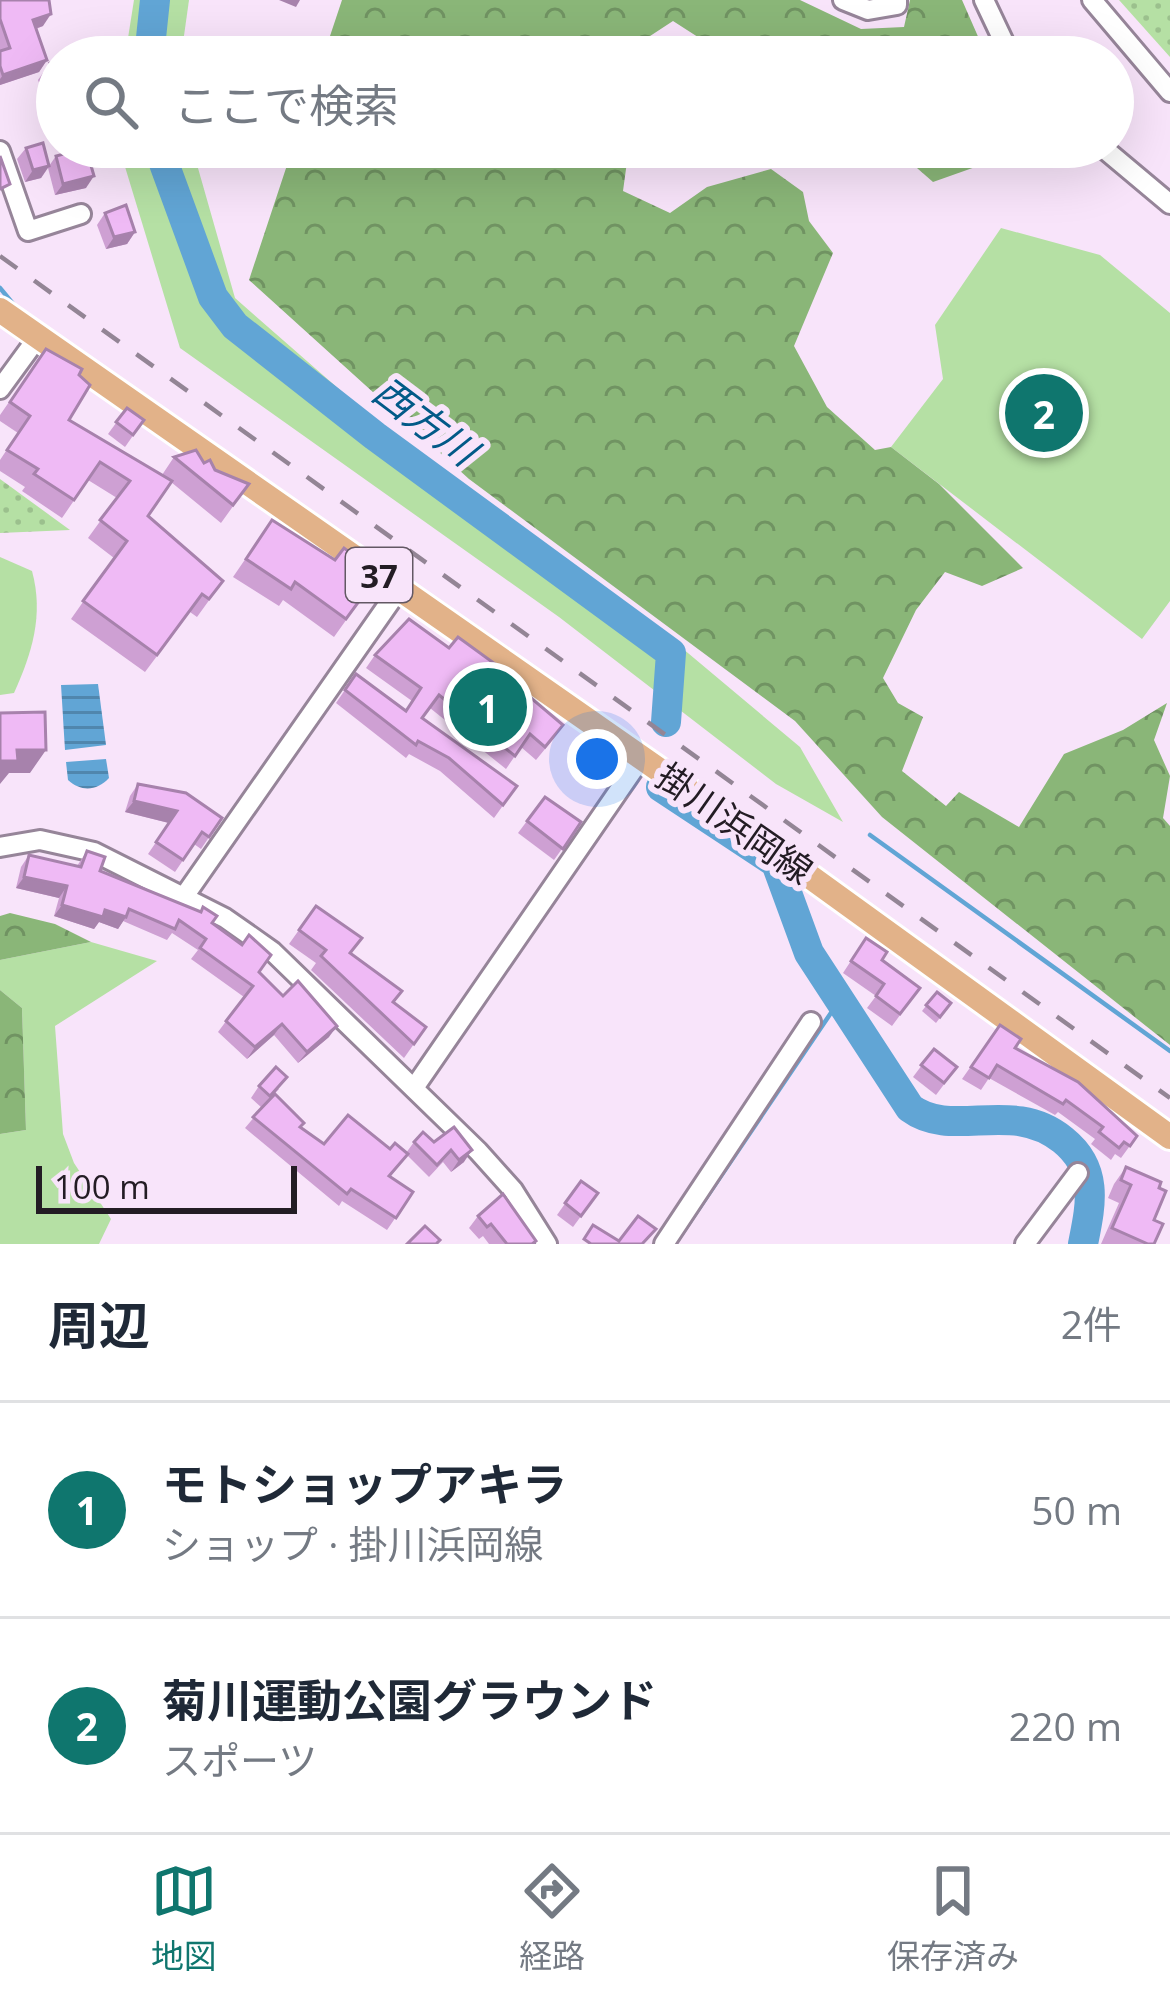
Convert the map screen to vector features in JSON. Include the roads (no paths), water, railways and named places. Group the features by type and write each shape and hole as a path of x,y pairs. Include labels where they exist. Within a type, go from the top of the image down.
{"main road":[{"name":"掛川浜岡線","path":"0,310 758,839 1170,1137"}],"street":[{"path":"843,0 868,10 897,5 897,0"},
{"path":"984,0 1001,36"},
{"path":"1092,0 1126,36"},
{"path":"1134,45 1166,79"},
{"path":"0,152 28,231 81,214"},
{"path":"1127,168 1170,204"},
{"path":"0,389 38,337"},
{"path":"183,898 399,589"},
{"path":"414,1088 642,758"},
{"path":"0,847 68,843 225,918 272,951 510,1186 547,1244"},
{"path":"664,1244 811,1022"},
{"path":"1024,1244 1078,1173"}],"water":[{"path":"98,684 106,745 65,750 61,685"},
{"path":"106,759 109,778 94,788 68,780 66,762"}],"waterway":[{"name":"西方川","path":"151,36 155,0"},
{"name":"西方川","path":"166,168 213,297 235,326 375,436 671,653 666,722"},
{"path":"0,288 14,305"},
{"name":"西方川","path":"661,787 776,863 809,953 910,1108 945,1121 1024,1122 1044,1128 1075,1151 1090,1188 1083,1244"},
{"path":"870,835 1170,1051"},
{"path":"675,1244 839,1001"}],"railway":[{"path":"0,256 1170,1098"}],"place":[{"name":"菊川運動公園グラウンド","path":"1044,413"},
{"name":"モトショップアキラ","path":"488,707"}]}
